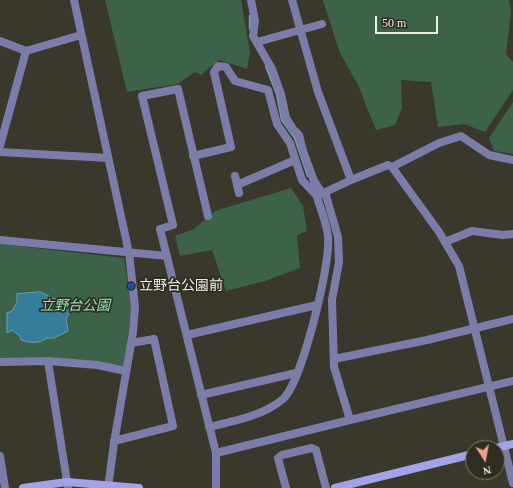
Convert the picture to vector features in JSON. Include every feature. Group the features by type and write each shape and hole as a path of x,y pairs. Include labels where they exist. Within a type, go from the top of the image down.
{"street":[{"path":"74,0 129,253 135,307 132,344 126,370 108,486"},
{"path":"251,0 255,21 253,36 272,69 281,94 286,118 299,135 314,181 321,193 338,237 338,262 332,300 334,367 350,420"},
{"path":"292,0 318,92 351,180"},
{"path":"257,42 322,24"},
{"path":"0,41 26,51 81,35"},
{"path":"0,146 26,51"},
{"path":"194,156 231,147 214,72 218,66 226,67 235,81 268,90 277,124 290,143 302,180 321,193 328,236 328,252 317,305 309,337 290,390 284,398 274,405 243,420 209,427"},
{"path":"208,216 178,89 142,96 173,225 160,229 216,453 216,488"},
{"path":"321,193 388,165 392,166 439,142 461,136 489,155 513,160"},
{"path":"0,152 108,158"},
{"path":"235,176 238,189 295,160"},
{"path":"392,166 445,242 459,266 490,386 499,440"},
{"path":"445,242 472,231 503,235 513,234"},
{"path":"0,240 167,256"},
{"path":"187,335 317,305"},
{"path":"334,359 513,319"},
{"path":"114,441 173,426 154,339 132,344"},
{"path":"0,362 48,361 97,365 126,370"},
{"path":"48,361 67,485"},
{"path":"202,394 296,373"},
{"path":"216,453 513,381"},
{"path":"286,488 278,458 282,455 312,448 316,450 326,488"},
{"path":"0,456 5,488"},
{"path":"335,488 465,456"},
{"path":"505,461 513,483"},
{"path":"23,488 67,485 139,488"}],"green space":[{"path":"105,0 241,0 250,52 247,69 219,60 201,75 195,72 178,84 127,92"},
{"path":"323,0 509,0 511,13 506,54 513,62 513,90 485,132 464,124 438,127 431,82 401,80 402,108 395,125 376,130 358,85 339,51"},
{"path":"513,102 513,154 494,151 489,138"},
{"path":"291,188 303,206 307,231 297,235 300,268 265,281 226,291 212,250 180,256 175,236 194,229 215,211"},
{"name":"立野台公園","path":"0,244 124,258 132,307 124,365 0,359"}],"water":[{"path":"40,292 72,307 66,319 68,331 54,338 47,338 34,342 21,340 20,336 12,330 7,333 7,313 12,311 17,302 17,294"}],"waterway":[{"path":"250,16 250,29"},
{"path":"266,66 277,94 282,120 295,138 308,176"}],"place":[{"name":"立野台公園前","path":"131,286"}]}
